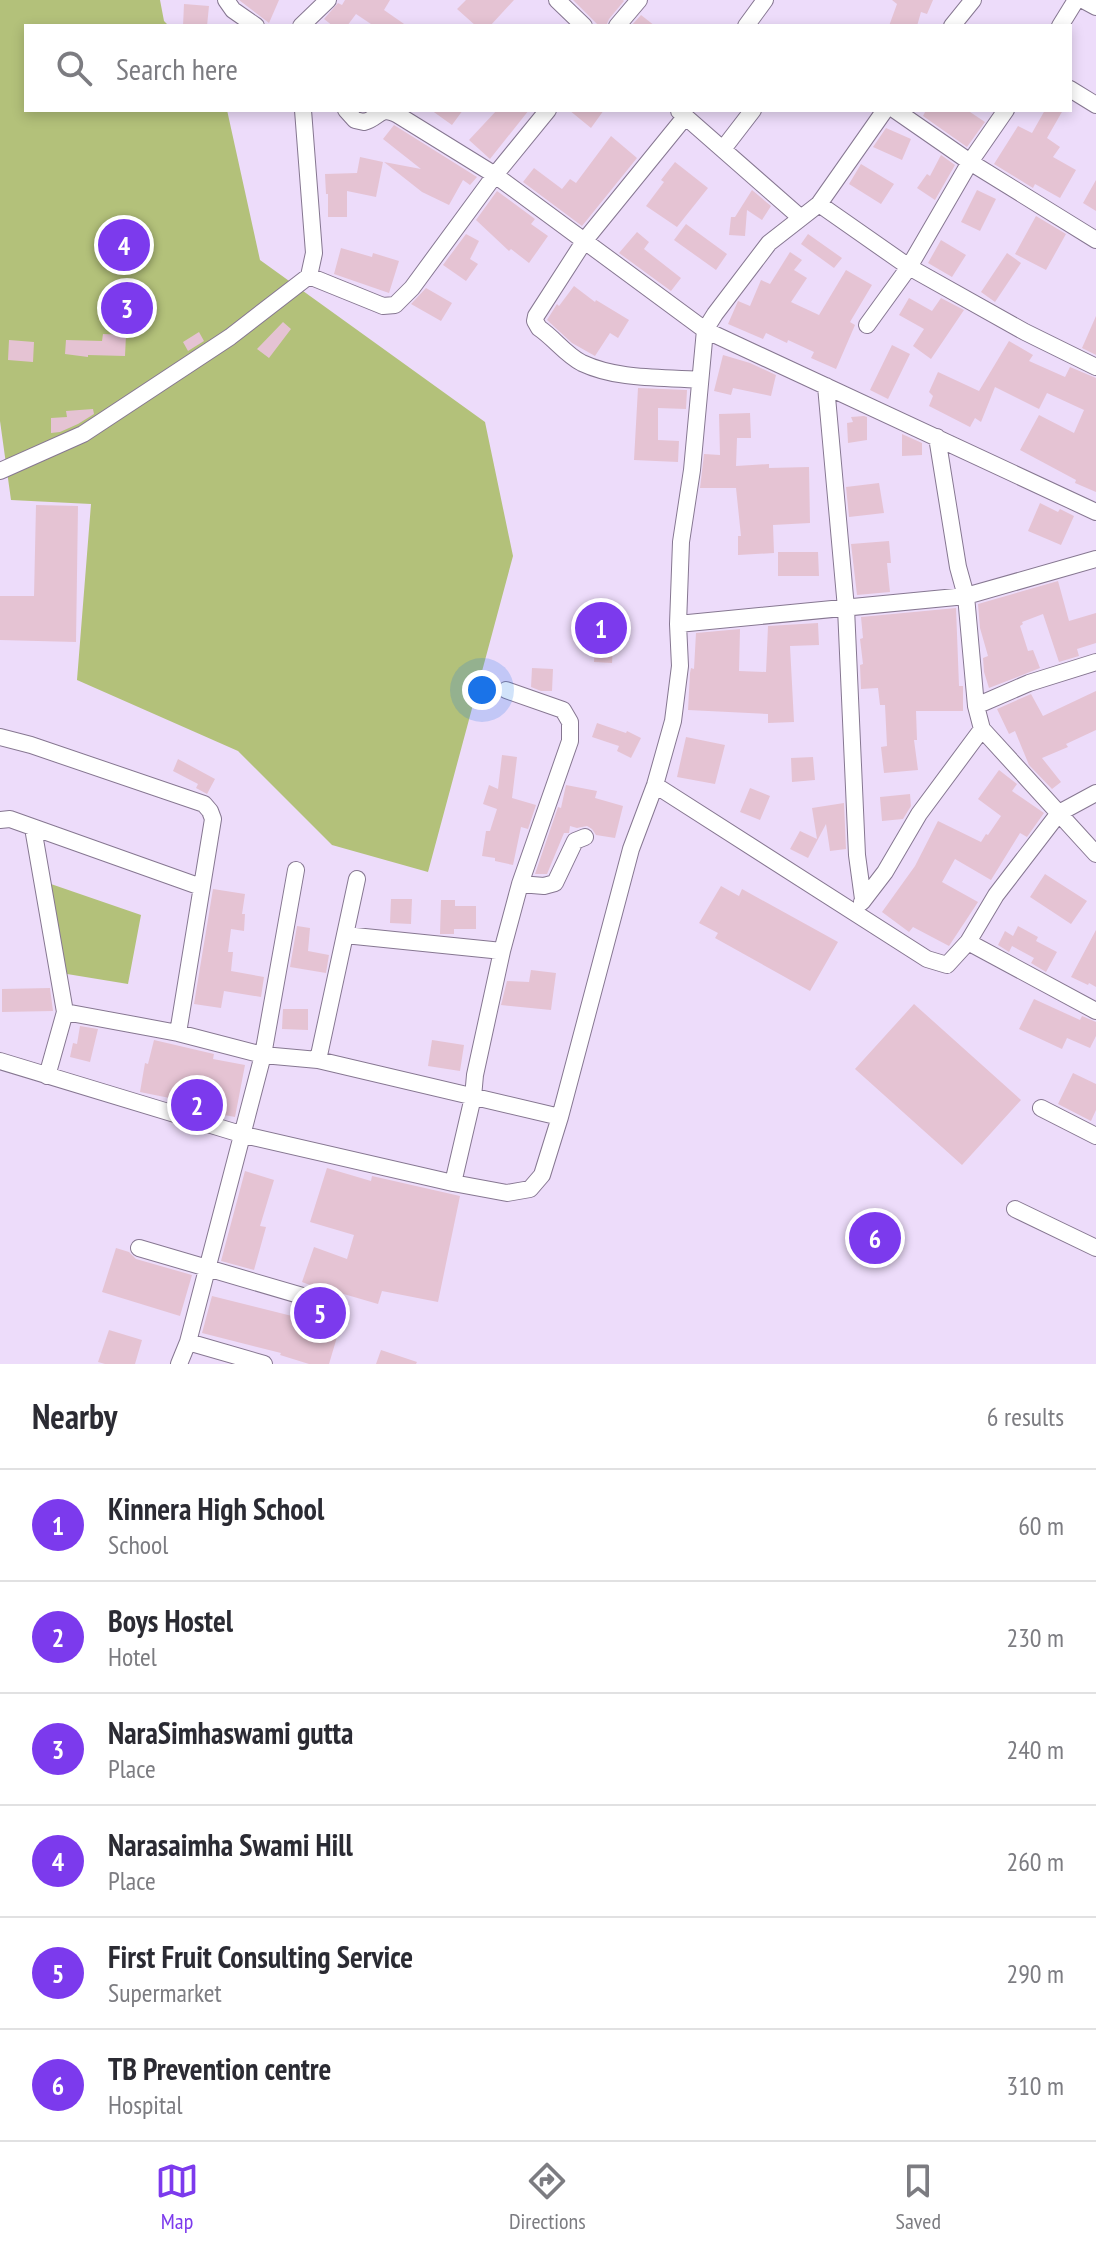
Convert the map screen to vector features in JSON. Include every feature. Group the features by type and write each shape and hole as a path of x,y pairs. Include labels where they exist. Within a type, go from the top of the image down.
{"street":[{"path":"226,0 233,10 253,24"},
{"path":"303,24 328,0"},
{"path":"557,0 582,24"},
{"path":"619,24 639,0"},
{"path":"747,24 765,0"},
{"path":"957,21 973,0"},
{"path":"1061,24 1076,0"},
{"path":"1083,0 1096,7"},
{"path":"1072,90 1096,105"},
{"path":"0,471 83,434 230,337 309,276 314,253 303,112"},
{"path":"348,112 355,120 364,122 381,112"},
{"path":"392,112 495,175 705,330 1096,512"},
{"path":"309,276 383,306 395,305 412,288 495,175 546,112"},
{"path":"700,380 617,374 579,362 539,328 536,316 585,240 680,112 801,218"},
{"path":"723,149 751,112"},
{"path":"0,1061 244,1135 453,1183 507,1193 530,1189 542,1175 560,1117 631,849 655,785 673,721 680,666 681,542 692,470 705,330 769,243 819,204 884,112"},
{"path":"898,112 970,162 1096,240"},
{"path":"867,325 909,267 970,162 1005,112"},
{"path":"819,204 909,267 1025,332 1096,367"},
{"path":"826,386 846,608 861,907"},
{"path":"937,437 958,567 966,596 976,706 982,729 1096,854"},
{"path":"678,624 966,596 1096,559"},
{"path":"976,706 1029,683 1096,662"},
{"path":"453,1183 502,951 520,884 570,741 570,722 563,710 506,690"},
{"path":"861,907 919,814 982,729"},
{"path":"0,737 204,804 210,811 213,819 178,1033"},
{"path":"655,785 861,907 927,959 947,965 968,942 996,895 1059,813 1096,793"},
{"path":"0,820 10,819 201,887"},
{"path":"33,828 65,1012 47,1076"},
{"path":"520,884 544,886 555,883 575,841 585,837"},
{"path":"179,1364 188,1342 263,1055 296,870"},
{"path":"318,1060 357,879"},
{"path":"345,935 502,951"},
{"path":"968,942 1096,1011"},
{"path":"65,1012 178,1033 263,1055 318,1060 560,1117"},
{"path":"1041,1108 1096,1136"},
{"path":"1015,1209 1094,1243"},
{"path":"139,1248 340,1307"},
{"path":"188,1342 264,1364"}],"green space":[{"path":"0,0 160,0 167,24 24,24 24,112 227,112 260,260 485,422 513,556 428,872 332,845 238,751 77,680 91,504 11,500 0,421"},
{"path":"48,883 141,915 128,984 67,974"}],"building":[{"path":"239,0 279,0 269,23"},
{"path":"345,0 390,0 384,10 404,24 371,24 356,14 348,24 330,24 324,19 338,3 342,5"},
{"path":"466,0 514,0 492,24 474,24 457,9"},
{"path":"573,0 624,1 607,24 597,24"},
{"path":"892,0 933,0 927,14 921,12 918,24 890,24 897,4"},
{"path":"184,4 209,6 207,24 183,24"},
{"path":"641,15 652,24 633,24"},
{"path":"434,112 462,112 452,125"},
{"path":"495,112 527,112 490,159 469,140"},
{"path":"571,112 603,112 591,128"},
{"path":"925,112 970,112 985,122 967,147 923,116"},
{"path":"1044,112 1062,112 1047,138 1060,147 1053,157 1076,170 1060,198 1035,184 1033,188 994,164 1018,126 1032,133"},
{"path":"394,125 477,177 470,185 463,180 449,205 422,192 384,162 421,169 383,139"},
{"path":"886,128 911,139 902,160 873,147"},
{"path":"611,136 637,158 582,226 523,182 534,168 562,189 570,179 576,183"},
{"path":"941,155 955,165 935,200 917,188 927,174 930,176"},
{"path":"360,157 383,162 376,197 347,191 347,217 328,217 325,174 357,173"},
{"path":"675,162 708,188 677,227 646,206"},
{"path":"861,164 894,184 881,204 849,184"},
{"path":"1096,180 1096,211 1083,203"},
{"path":"752,190 771,206 762,220 747,210 745,236 729,235 731,217 735,217"},
{"path":"977,190 996,199 980,231 961,222"},
{"path":"497,191 535,219 531,224 548,236 529,263 511,249 509,251 476,220"},
{"path":"1036,216 1066,234 1046,270 1015,254"},
{"path":"686,224 727,254 716,270 674,240"},
{"path":"637,232 649,242 644,249 681,278 671,291 619,253"},
{"path":"466,234 479,241 470,259 478,264 466,281 443,265"},
{"path":"808,234 842,258 834,268 801,244"},
{"path":"941,240 966,255 952,277 928,263"},
{"path":"341,248 399,261 389,293 334,274"},
{"path":"790,252 802,260 794,270 807,278 791,302 819,315 846,270 872,285 850,322 855,325 836,369 811,358 814,352 788,340 787,343 766,333 763,339 728,324 738,301 750,306 761,280 770,284"},
{"path":"1007,253 1021,263 995,302 981,292"},
{"path":"574,286 595,302 629,320 618,338 610,333 595,356 572,343 547,320"},
{"path":"426,288 452,303 441,321 411,304"},
{"path":"909,298 932,311 941,298 964,310 931,359 913,346 924,329 899,315"},
{"path":"1096,316 1096,355 1082,348"},
{"path":"283,322 291,329 269,358 257,349"},
{"path":"199,332 204,341 188,351 183,342"},
{"path":"103,334 126,335 125,356 65,354 66,340 102,341"},
{"path":"9,340 34,342 33,362 8,360"},
{"path":"1009,341 1033,355 1029,361 1065,377 1070,367 1096,378 1096,492 1020,450 1039,415 1074,433 1084,410 1047,393 1039,409 995,387 981,422 975,418 970,427 929,406 933,396 929,392 938,372 979,391"},
{"path":"892,345 910,354 888,399 870,390"},
{"path":"723,355 776,375 771,396 733,388 731,395 714,391"},
{"path":"638,388 687,390 686,409 658,408 658,440 679,441 678,462 634,460"},
{"path":"93,409 94,414 78,424 51,433 51,418 67,417 66,411"},
{"path":"750,413 751,438 737,438 736,466 769,464 769,468 809,467 810,523 773,525 774,553 738,555 738,536 741,536 736,488 700,488 704,454 720,455 719,414"},
{"path":"851,417 867,417 867,440 848,443 847,423 853,422"},
{"path":"902,434 922,443 922,455 902,456"},
{"path":"879,483 884,513 849,517 846,487"},
{"path":"1040,503 1074,516 1061,545 1028,531"},
{"path":"36,505 78,506 76,642 0,640 0,596 34,596"},
{"path":"889,541 891,563 887,563 890,592 857,595 851,544"},
{"path":"778,552 818,552 819,576 778,576"},
{"path":"1058,581 1069,621 1096,613 1096,643 1077,649 1079,656 1059,662 1043,614 1022,622 1020,626 1028,651 1033,650 1040,668 989,688 983,658 988,656 980,628 978,604"},
{"path":"956,608 963,711 916,711 917,740 914,740 918,770 884,773 881,747 887,746 885,705 880,705 878,688 861,689 861,617"},
{"path":"818,623 819,645 790,646 794,722 768,723 768,714 688,710 696,633 740,629 739,671 766,672 768,626"},
{"path":"595,644 613,644 612,663 594,662"},
{"path":"532,668 553,669 552,691 531,687"},
{"path":"1096,691 1096,730 1042,758 1061,782 1052,789 1029,765 1015,731 1009,734 997,709 1031,694 1043,716"},
{"path":"597,723 641,738 631,758 617,751 619,746 592,737"},
{"path":"686,737 725,745 715,784 677,777"},
{"path":"502,755 517,757 512,798 536,805 528,829 521,827 513,865 482,856 486,831 490,831 497,809 483,804 489,785 498,789"},
{"path":"813,757 815,780 792,782 791,758"},
{"path":"178,759 215,779 207,794 196,788 198,784 173,771"},
{"path":"999,770 1017,784 1012,791 1044,813 1027,837 1020,833 991,880 955,859 942,882 978,902 949,946 913,927 909,932 882,912 915,866 938,821 981,842 988,835 1001,816 978,799"},
{"path":"566,785 597,791 595,798 623,806 615,838 596,835 587,826 570,826 547,874 535,874 558,807 561,808"},
{"path":"750,788 770,796 760,820 740,812"},
{"path":"910,794 911,806 903,819 882,821 880,797"},
{"path":"844,803 846,849 830,851 826,824 808,858 790,849 800,831 817,839 812,808"},
{"path":"1045,874 1087,901 1071,924 1030,897"},
{"path":"721,886 739,896 742,889 838,942 810,991 715,938 718,933 699,923"},
{"path":"213,889 245,894 242,914 245,914 244,931 231,929 228,952 233,952 231,971 264,977 261,997 224,991 221,1008 194,1004"},
{"path":"391,899 412,899 411,924 390,923"},
{"path":"441,900 455,900 455,906 476,906 476,929 454,929 454,934 440,934"},
{"path":"297,926 310,928 308,951 329,955 326,973 290,967"},
{"path":"1018,926 1038,937 1036,941 1057,952 1046,972 1031,963 1034,958 1012,946 1009,952 998,945 1005,931 1013,936"},
{"path":"1096,930 1096,987 1071,977"},
{"path":"531,970 556,973 551,1010 501,1005 507,981 529,982"},
{"path":"50,988 53,1011 2,1012 2,989"},
{"path":"1034,999 1080,1020 1082,1016 1096,1022 1096,1036 1090,1048 1067,1038 1062,1049 1019,1029"},
{"path":"914,1004 1021,1100 962,1165 855,1069"},
{"path":"283,1009 308,1009 308,1030 282,1029"},
{"path":"80,1026 98,1029 90,1062 70,1057 73,1043 77,1044"},
{"path":"154,1040 214,1054 213,1059 245,1065 235,1117 203,1111 204,1105 140,1092 145,1063 148,1064"},
{"path":"432,1040 464,1045 460,1071 428,1066"},
{"path":"1073,1073 1096,1084 1096,1110 1091,1121 1058,1104"},
{"path":"327,1168 371,1181 372,1176 460,1196 438,1302 382,1291 378,1304 302,1282 314,1247 347,1259 354,1235 310,1222"},
{"path":"245,1171 274,1180 260,1226 266,1227 254,1270 221,1261"},
{"path":"116,1248 129,1252 136,1259 192,1275 180,1316 102,1292"},
{"path":"212,1296 292,1316 295,1306 342,1320 329,1364 309,1364 281,1353 202,1333"},
{"path":"109,1330 142,1340 135,1364 98,1362"},
{"path":"381,1350 417,1362 376,1364"}],"place":[{"name":"Narasaimha Swami Hill","path":"124,245"},
{"name":"NaraSimhaswami gutta","path":"127,308"},
{"name":"Kinnera High School","path":"601,628"},
{"name":"Boys Hostel","path":"197,1105"},
{"name":"TB Prevention centre","path":"875,1238"},
{"name":"First Fruit Consulting Service","path":"320,1313"}]}
